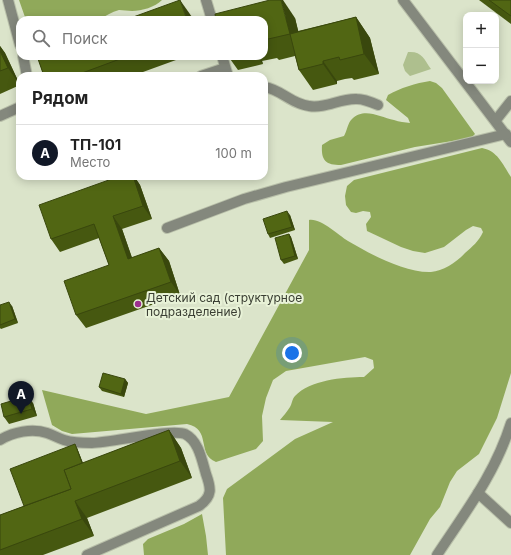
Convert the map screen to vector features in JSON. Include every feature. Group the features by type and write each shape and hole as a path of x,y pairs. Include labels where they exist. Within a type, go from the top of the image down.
{"street":[{"path":"8,0 16,30"},
{"path":"206,0 211,16"},
{"path":"167,228 244,199 286,187 508,138 496,120 403,0"},
{"path":"24,60 26,72"},
{"path":"223,60 226,72"},
{"path":"268,87 295,103 307,106 319,107 352,99 358,99 378,105"},
{"path":"496,120 511,101"},
{"path":"0,116 16,109"},
{"path":"437,555 492,471 505,443 511,422"},
{"path":"0,440 15,433 35,431 47,433 64,440 83,443 110,442 173,432 185,434 194,442 209,482 210,492 205,502 87,555"},
{"path":"478,493 511,523"}],"green space":[{"path":"19,0 162,0 156,5 148,8 136,11 119,10 106,16 25,16"},
{"path":"408,52 420,54 431,69 410,76 405,71 403,65"},
{"path":"430,81 436,83 442,88 475,134 471,138 415,147 341,165 328,163 326,161 322,155 322,145 330,140 344,136 349,122 357,115 367,113 410,123 408,118 386,100 388,95 408,86"},
{"path":"482,148 496,155 503,163 511,177 511,373 497,418 479,454 457,471 450,482 440,507 430,519 410,555 226,555 223,498 227,489 295,439 333,422 280,420 290,407 295,396 309,386 327,380 364,377 374,368 373,360 365,357 286,371 273,380 266,398 262,416 263,441 256,449 216,462 210,458 207,453 199,431 195,427 187,424 72,434 62,431 52,425 42,390 146,414 229,397 309,250 309,220 314,220 324,224 348,241 377,257 399,266 431,272 440,270 454,263 477,241 483,232 481,228 473,226 444,247 425,253 413,251 367,231 366,224 371,217 370,212 351,212 346,205 345,196 347,186 354,180"},
{"path":"202,514 208,555 144,555 143,544 148,539 184,524"}],"building":[{"path":"180,0 186,16 136,16"},
{"path":"270,0 281,0 290,34 268,39 268,16 215,16 215,14"},
{"path":"489,0 511,0 511,16"},
{"path":"356,17 364,54 340,60 339,57 323,61 323,64 299,70 290,34"},
{"path":"0,51 8,68 0,71"},
{"path":"38,60 117,60 85,72 43,72"},
{"path":"109,180 134,180 143,206 113,216 128,259 159,248 171,282 76,315 64,281 109,265 94,224 51,239 39,205"},
{"path":"287,211 292,227 268,234 263,219"},
{"path":"289,234 295,256 281,260 275,238"},
{"path":"9,302 15,319 0,325 0,305"},
{"path":"103,373 125,379 121,394 99,387"},
{"path":"28,396 32,409 4,417 1,404"},
{"path":"169,430 180,461 75,501 82,519 0,550 0,515 71,489 64,470"},
{"path":"75,444 82,463 64,470 71,489 24,506 10,469"}],"place":[{"name":"Детский сад (структурное подразделение)","path":"138,304"},
{"name":"ТП-101","path":"21,414"}]}
